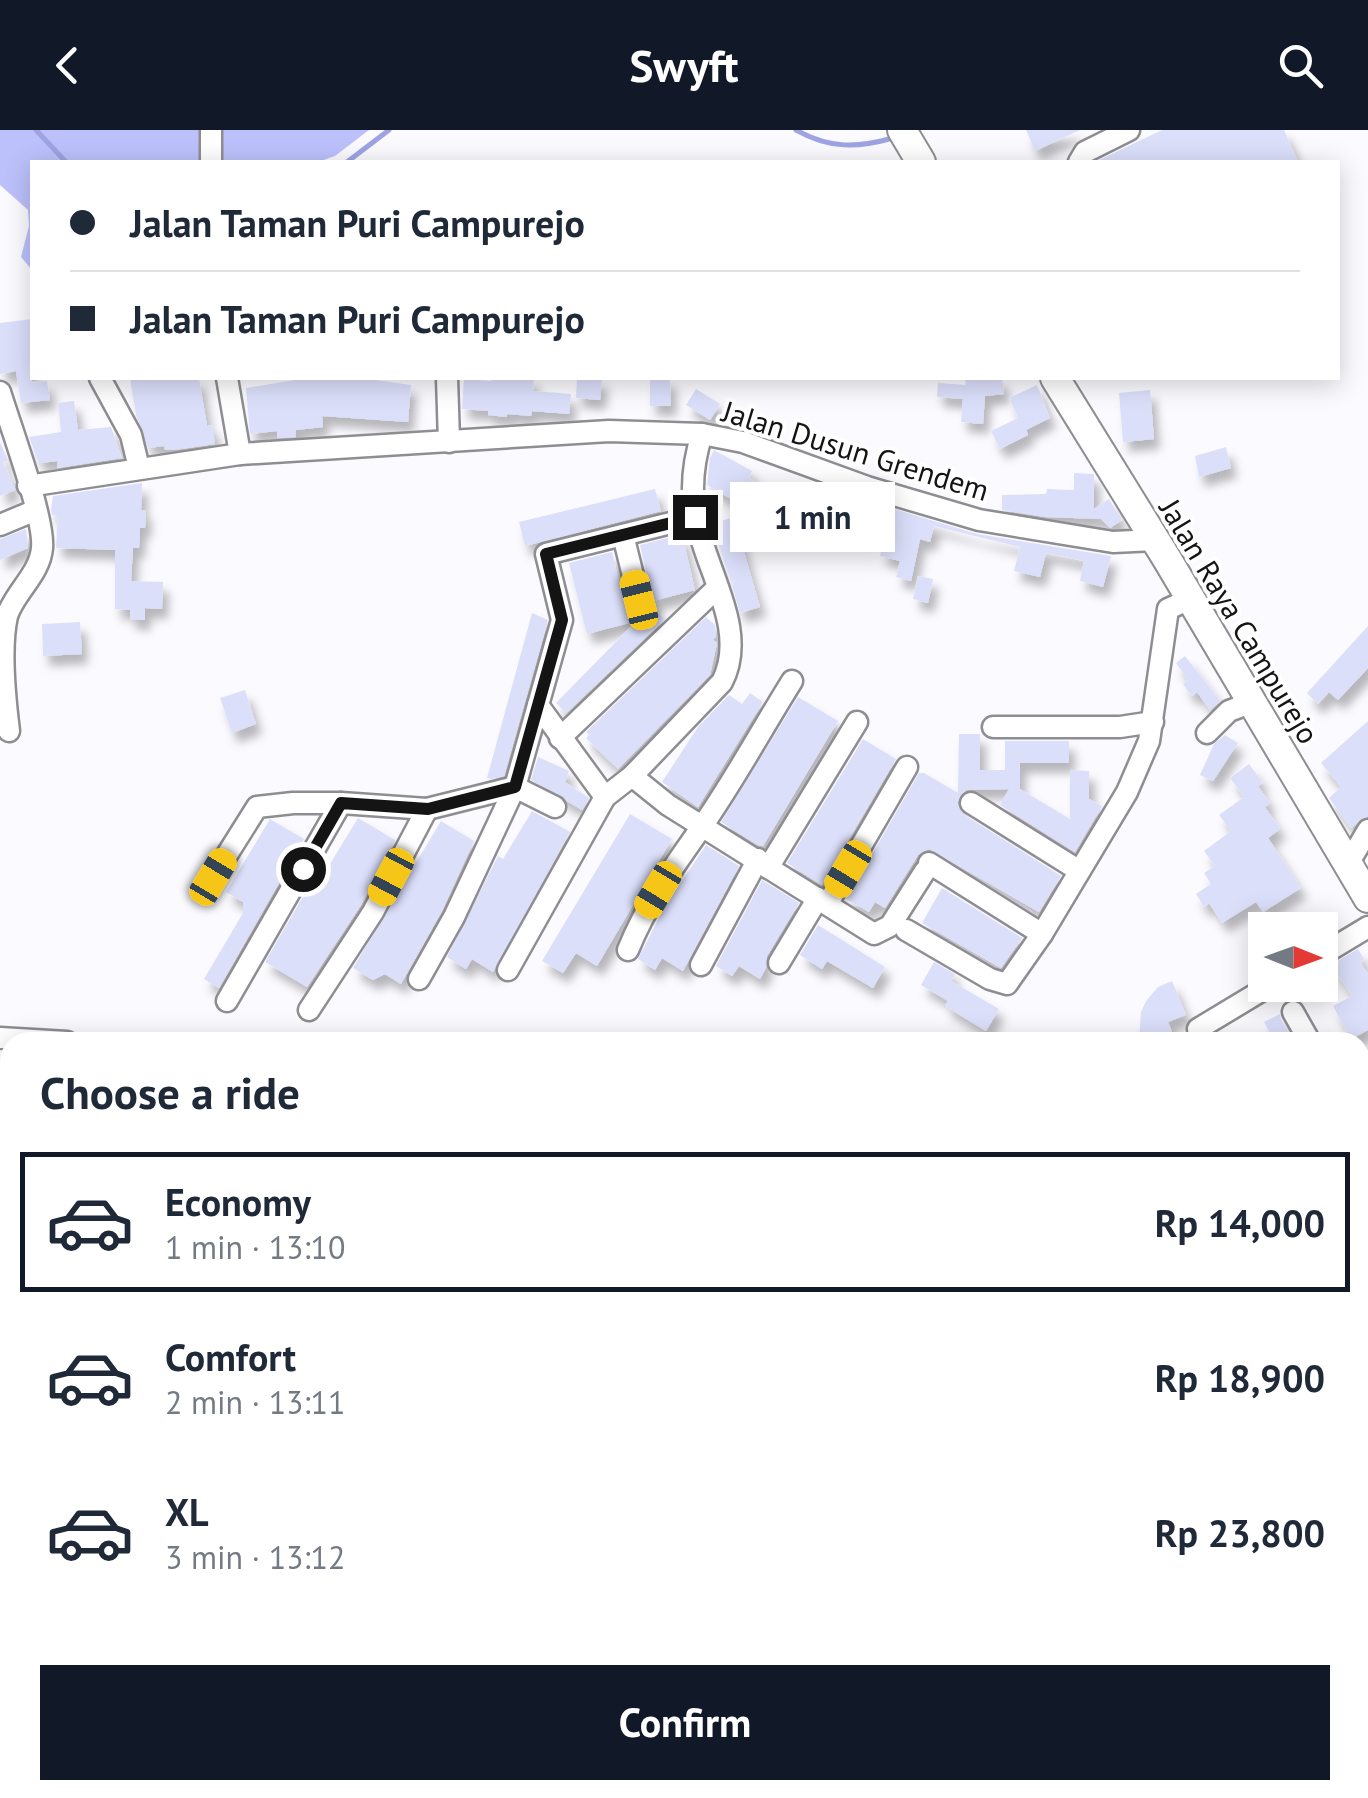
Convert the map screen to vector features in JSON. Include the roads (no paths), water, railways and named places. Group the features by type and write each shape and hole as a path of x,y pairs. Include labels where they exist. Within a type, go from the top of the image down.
{"main road":[{"path":"902,130 920,160"},
{"name":"Jalan Raya Campurejo","path":"1056,380 1368,898"}],"street":[{"path":"211,130 211,160"},
{"path":"1080,160 1084,152 1129,130"},
{"path":"101,380 131,435 139,468"},
{"path":"227,380 240,454"},
{"path":"447,380 449,442"},
{"path":"0,392 36,510 42,547 26,586 8,614 4,696 9,731"},
{"name":"Jalan Dusun Grendem","path":"28,486 240,454 609,432 702,434 742,442 866,487 979,520 1113,542 1155,540"},
{"path":"508,970 605,797 632,776 722,682 727,670 731,649 728,626 695,517 693,464 702,434"},
{"path":"0,525 36,510"},
{"path":"419,980 454,917 515,787 562,620 546,554 695,517"},
{"path":"623,535 639,600"},
{"path":"560,738 716,588"},
{"path":"906,930 990,979 1007,984 1128,792 1153,722 1168,609 1190,599"},
{"path":"628,950 641,918 674,862 702,825 792,681"},
{"path":"1208,733 1229,710 1250,702"},
{"path":"538,704 605,797"},
{"path":"702,965 856,722"},
{"path":"993,727 1120,727 1153,722"},
{"path":"779,962 823,901 908,767"},
{"path":"632,776 668,806 874,934 890,926 927,867 1042,934"},
{"path":"213,877 257,807 294,802 428,809 515,787 555,806"},
{"path":"227,1001 341,803"},
{"path":"971,803 1078,870"},
{"path":"309,1010 372,912 428,809"},
{"path":"1348,864 1368,830"},
{"path":"1338,945 1368,927"},
{"path":"1198,1029 1248,999"},
{"path":"1293,1012 1304,1032"}],"waterway":[{"path":"36,130 64,160"},
{"path":"350,160 389,130"},
{"path":"796,130 820,141 844,145 893,138"}]}
